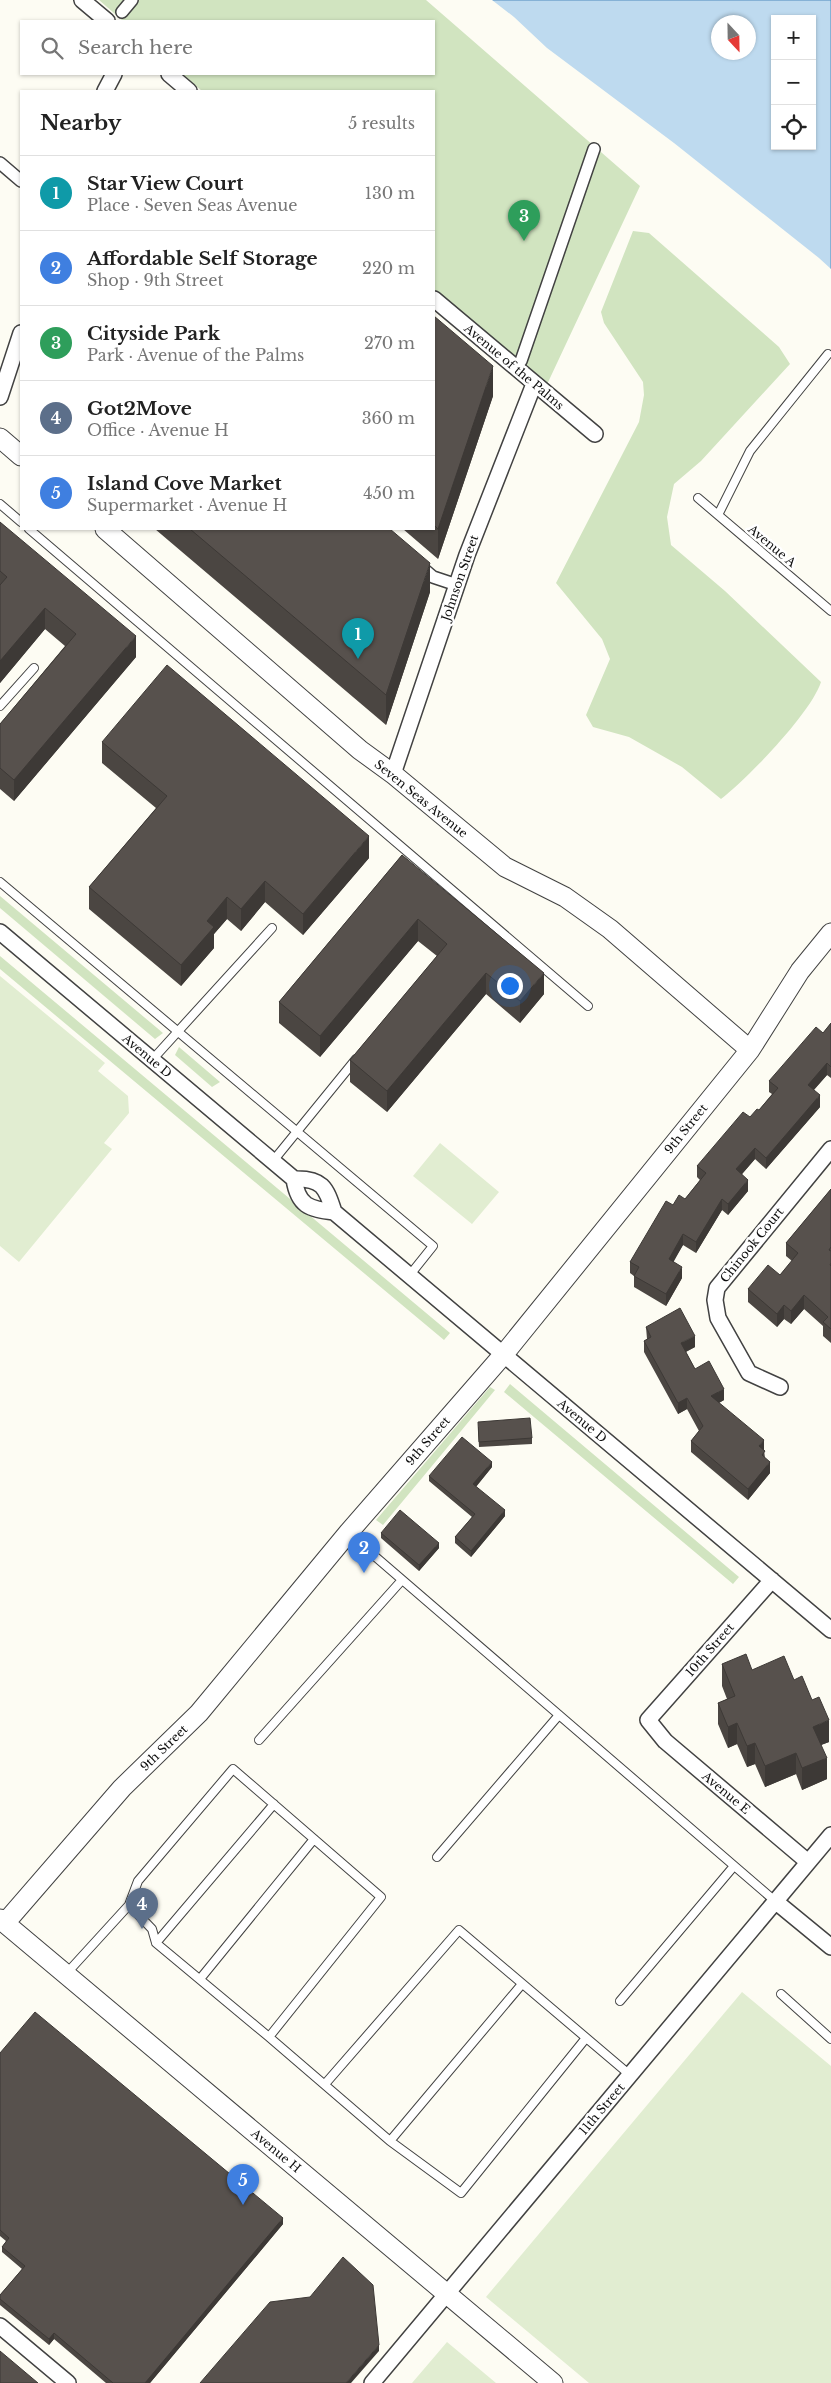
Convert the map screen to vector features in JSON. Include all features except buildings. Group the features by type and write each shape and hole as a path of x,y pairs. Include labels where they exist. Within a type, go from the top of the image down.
{"street":[{"path":"82,0 106,20"},
{"path":"122,12 132,0"},
{"path":"106,90 113,75"},
{"path":"170,75 188,90"},
{"path":"521,361 594,149"},
{"path":"0,163 20,179"},
{"name":"Avenue of the Palms","path":"435,300 595,434"},
{"path":"0,397 20,336"},
{"name":"Johnson Street","path":"393,774 457,585 534,384"},
{"path":"0,438 20,455"},
{"name":"Seven Seas Avenue","path":"106,530 360,750 393,774 505,867 565,897 610,929 750,1050"},
{"path":"411,559 433,577 457,585"},
{"name":"Avenue D","path":"0,932 294,1179 296,1194 312,1209 334,1212"},
{"name":"9th Street","path":"2,1923 122,1788 199,1713 348,1533 504,1354 750,1050 800,971 831,934"},
{"name":"Chinook Court","path":"780,1387 749,1373 718,1318 714,1300 717,1288 831,1149"},
{"name":"Avenue D","path":"294,1179 310,1178 327,1191 334,1212 831,1630"},
{"name":"10th Street","path":"648,1720 772,1580"},
{"name":"Avenue E","path":"648,1720 665,1742 808,1862"},
{"name":"11th Street","path":"372,2383 831,1835"},
{"path":"776,1901 831,1947"},
{"name":"Avenue H","path":"2,1923 66,1974 553,2383"},
{"path":"0,2326 68,2383"}],"lane":[{"path":"718,515 750,451 828,354"},
{"name":"Avenue A","path":"698,498 831,611"},
{"path":"0,504 20,521"},
{"path":"30,530 588,1006"},
{"path":"0,706 34,668"},
{"path":"0,882 433,1246 409,1276"},
{"path":"152,1060 272,928"},
{"path":"273,1161 360,1054"},
{"path":"348,1533 776,1901"},
{"path":"259,1740 402,1580"},
{"path":"438,1857 559,1715"},
{"path":"66,1974 129,1905 138,1881 233,1769 381,1897 269,2037"},
{"path":"156,1943 274,1804"},
{"path":"200,1979 314,1839"},
{"path":"620,2002 734,1866"},
{"path":"129,1905 152,1929 156,1943 326,2084 390,2141 461,2192 586,2038"},
{"path":"326,2084 459,1930 630,2076"},
{"path":"390,2141 522,1984"},
{"path":"781,1994 831,2039"}],"green space":[{"path":"99,0 426,0 640,186 543,393 435,297 435,90 201,90 183,75 435,75 435,20 122,20"},
{"path":"633,231 649,233 779,347 790,364 701,461 674,484 667,517 671,545 725,591 821,682 805,711 777,745 746,777 721,799 682,767 629,737 593,727 586,715 610,659 602,639 556,583 639,422 644,395 643,382 604,323 601,312"},
{"path":"0,896 163,1033 155,1039 0,908"},
{"path":"0,956 450,1333 444,1340 0,969"},
{"path":"0,976 105,1063 98,1071 128,1096 129,1113 104,1143 112,1149 19,1262 0,1246"},
{"path":"179,1047 220,1082 212,1087 175,1055"},
{"path":"440,1143 499,1192 472,1224 413,1176"},
{"path":"510,1384 739,1577 733,1584 504,1392"},
{"path":"490,1387 495,1390 383,1525 376,1520"},
{"path":"742,1992 831,2066 831,2383 589,2383 486,2297"},
{"path":"447,2342 496,2383 412,2383"}],"water":[{"path":"467,0 831,0 831,299"}],"pier":[{"path":"464,0 492,0 514,17 547,48 674,143 819,258 831,269 831,302"}],"place":[{"name":"Cityside Park","path":"524,241"},
{"name":"Star View Court","path":"358,659"},
{"name":"Affordable Self Storage","path":"364,1573"},
{"name":"Got2Move","path":"142,1929"},
{"name":"Island Cove Market","path":"243,2205"}]}
